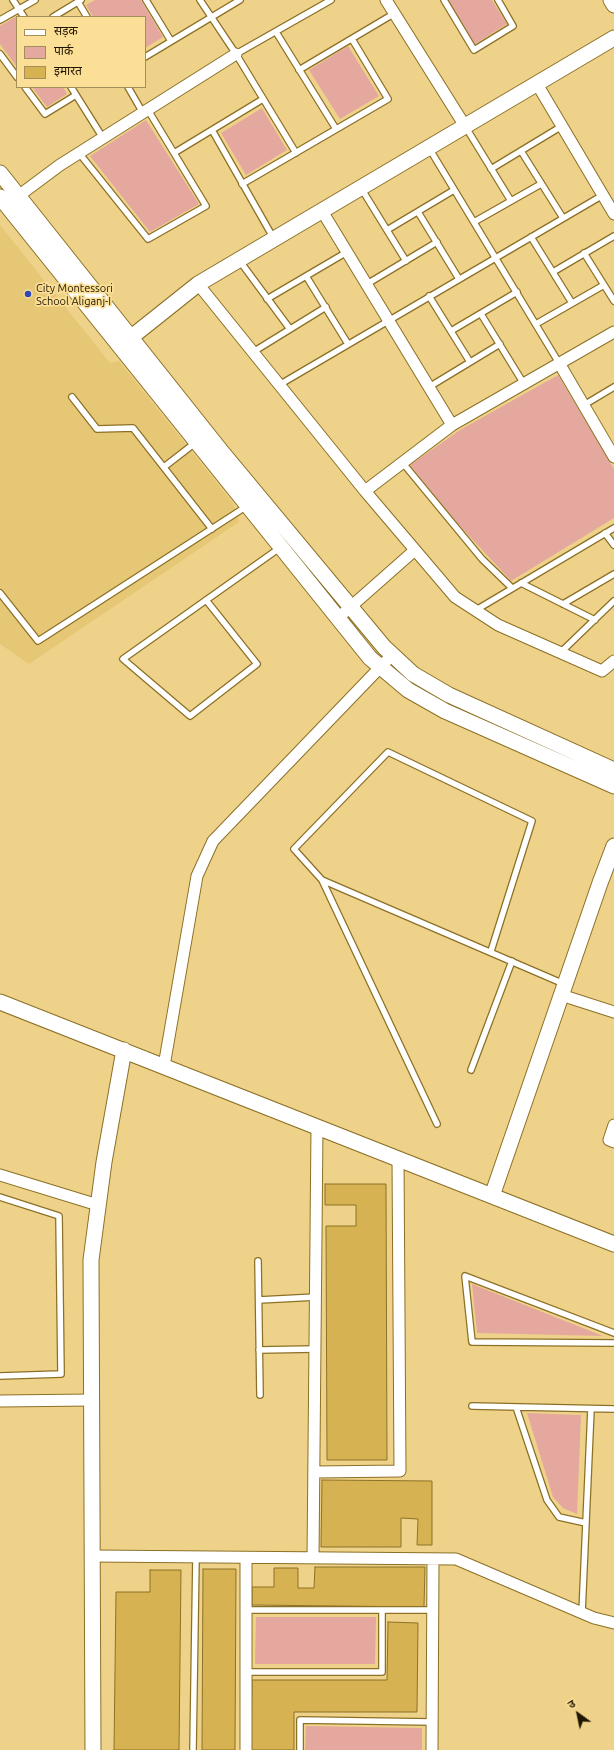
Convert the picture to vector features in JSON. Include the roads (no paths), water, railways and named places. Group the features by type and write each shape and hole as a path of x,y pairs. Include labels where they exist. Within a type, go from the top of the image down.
{"street":[{"path":"386,0 466,126"},
{"path":"611,0 614,5"},
{"path":"125,342 198,284 614,38"},
{"path":"236,54 60,165 19,196 3,201 221,451 350,607 392,655 413,674 449,696 614,770"},
{"path":"536,84 614,214"},
{"path":"0,173 19,196 196,442 370,658 408,690 445,711 614,786"},
{"path":"322,211 452,425"},
{"path":"198,284 364,491 455,597 498,625 602,672 614,661"},
{"path":"364,491 452,425 614,332"},
{"path":"559,363 614,457"},
{"path":"338,618 416,550"},
{"path":"164,1066 197,876 213,841 392,655"},
{"path":"492,1196 614,846"},
{"path":"563,990 614,1012"},
{"path":"0,1002 614,1244"},
{"path":"93,1750 91,1260 98,1204 124,1050"},
{"path":"614,1125 609,1140 614,1142"},
{"path":"314,1558 317,1127"},
{"path":"314,1472 400,1471 398,1158"},
{"path":"0,1175 98,1204"},
{"path":"0,1401 92,1400"},
{"path":"93,1556 456,1559 582,1613 614,1623"},
{"path":"246,1558 246,1750"},
{"path":"432,1750 433,1559"}],"lane":[{"path":"13,0 23,16"},
{"path":"0,20 34,0"},
{"path":"146,0 171,41"},
{"path":"200,0 236,54 296,152"},
{"path":"146,55 240,0"},
{"path":"236,54 329,0"},
{"path":"444,0 474,50 513,26 498,0"},
{"path":"55,16 80,1 87,16"},
{"path":"299,70 395,14"},
{"path":"276,32 336,129"},
{"path":"242,184 388,99 352,39"},
{"path":"0,54 16,75"},
{"path":"26,88 45,114 76,95"},
{"path":"72,88 103,138"},
{"path":"79,153 148,239 206,206 174,153 129,88"},
{"path":"174,153 263,99"},
{"path":"466,126 511,201"},
{"path":"491,169 562,126"},
{"path":"212,130 274,239"},
{"path":"429,147 559,363"},
{"path":"521,151 563,218"},
{"path":"474,222 541,184"},
{"path":"361,188 406,261"},
{"path":"387,230 454,190"},
{"path":"279,385 603,195"},
{"path":"418,212 459,279"},
{"path":"531,236 572,303"},
{"path":"553,272 614,236"},
{"path":"367,284 437,242"},
{"path":"267,298 347,252"},
{"path":"584,253 614,301"},
{"path":"239,260 290,329"},
{"path":"306,276 348,344"},
{"path":"536,324 604,285"},
{"path":"451,331 517,292"},
{"path":"429,296 470,362"},
{"path":"253,352 326,307"},
{"path":"481,314 524,384"},
{"path":"429,387 500,344"},
{"path":"584,405 614,387"},
{"path":"72,396 97,428 133,428 212,529"},
{"path":"164,467 196,442"},
{"path":"402,462 482,559 512,588"},
{"path":"0,593 38,641 248,506"},
{"path":"476,610 614,528"},
{"path":"605,533 614,545"},
{"path":"206,600 257,664 190,716 123,659 281,546"},
{"path":"563,604 614,574"},
{"path":"521,583 595,620"},
{"path":"560,653 614,601"},
{"path":"437,1124 322,880 294,850 388,752 532,821 491,951"},
{"path":"322,880 512,960 563,990"},
{"path":"471,1070 512,960"},
{"path":"0,1197 59,1216 61,1374 0,1376"},
{"path":"258,1261 260,1395"},
{"path":"614,1333 465,1276 472,1342 614,1343"},
{"path":"259,1300 316,1297"},
{"path":"259,1350 315,1349"},
{"path":"472,1406 614,1409"},
{"path":"516,1407 547,1500 558,1517 586,1523"},
{"path":"582,1613 590,1409"},
{"path":"193,1750 196,1557"},
{"path":"246,1610 432,1610"},
{"path":"246,1672 382,1672 382,1610"},
{"path":"300,1750 300,1720 432,1722"}],"place":[{"name":"City Montessori School Aliganj-I","path":"28,294"}]}
